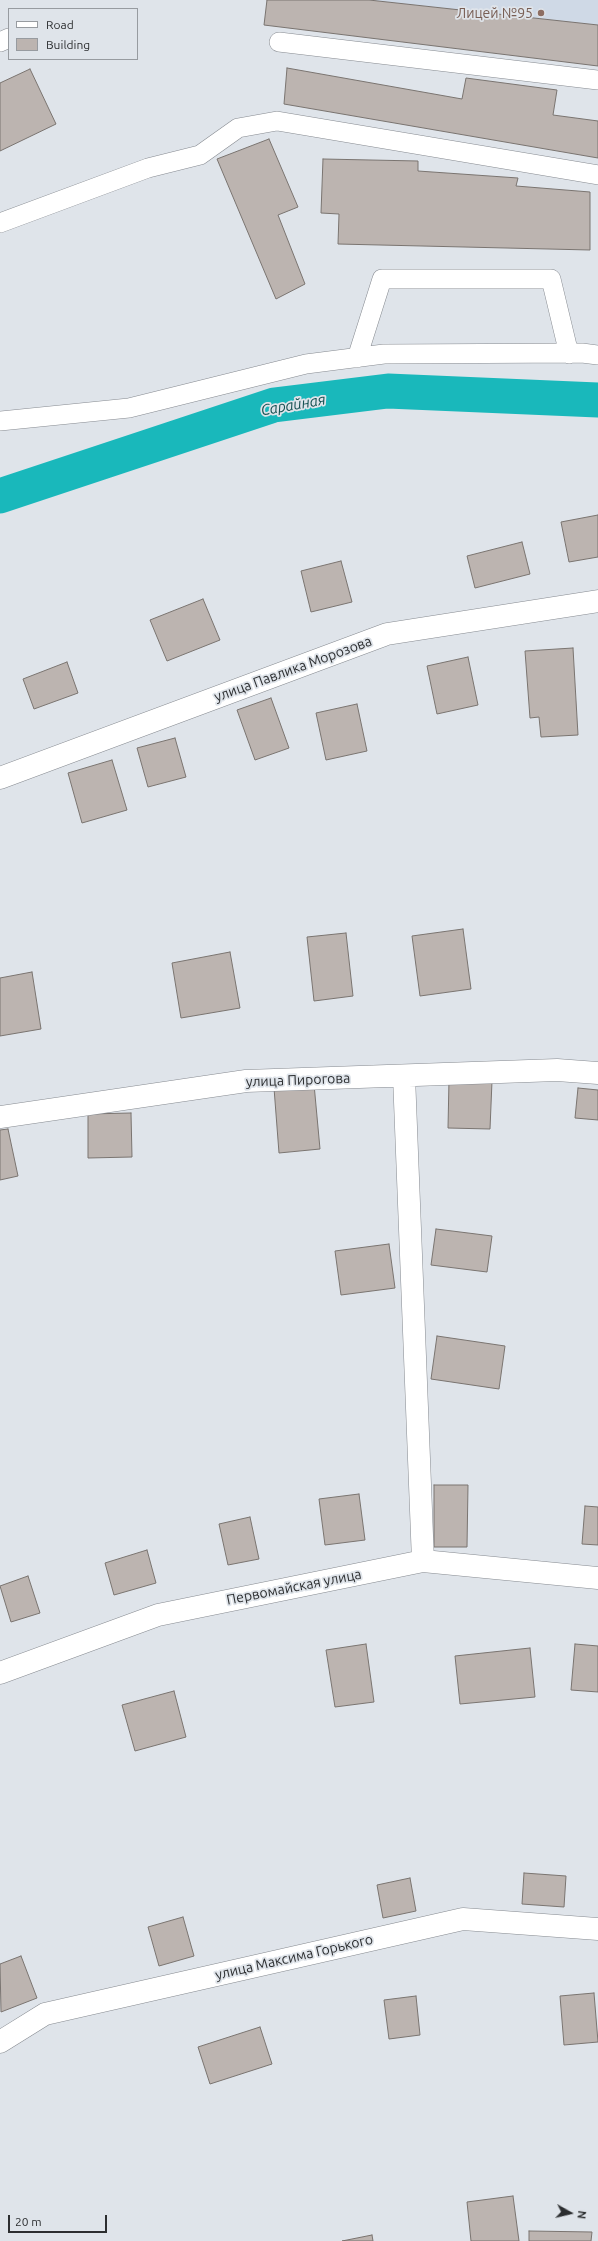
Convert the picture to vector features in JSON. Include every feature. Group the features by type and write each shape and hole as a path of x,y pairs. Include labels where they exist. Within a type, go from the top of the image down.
{"street":[{"name":"улица Павлика Морозова","path":"0,778 387,634 598,601"},
{"name":"улица Пирогова","path":"0,1117 246,1081 558,1070 598,1073"},
{"path":"404,1076 423,1561"},
{"name":"Первомайская улица","path":"0,1673 158,1615 423,1561 598,1578"},
{"name":"улица Максима Горького","path":"0,2042 45,2014 463,1919 598,1929"}],"lane":[{"path":"279,42 598,80"},
{"path":"0,223 148,168 200,154 238,128 277,121 598,175"},
{"path":"357,358 382,279 551,279 569,354"},
{"path":"0,421 129,408 306,364 384,354 598,355"}],"shaded area":[{"name":"Лицей №95","path":"369,0 598,0 598,25"}],"building":[{"path":"267,0 369,0 598,25 598,66 264,25"},
{"path":"287,68 462,99 466,78 557,90 553,115 598,121 598,158 284,104"},
{"path":"30,69 56,124 0,151 0,83"},
{"path":"269,139 298,207 278,215 305,284 276,299 217,159"},
{"path":"323,159 418,161 418,171 518,178 516,186 590,192 590,250 338,244 339,214 321,213"},
{"path":"598,515 598,557 569,562 561,522"},
{"path":"522,542 530,574 475,588 467,556"},
{"path":"341,561 352,602 311,612 301,571"},
{"path":"203,599 220,640 167,661 150,620"},
{"path":"573,648 578,735 541,737 539,717 530,718 525,651"},
{"path":"468,657 478,705 437,714 427,666"},
{"path":"67,662 78,693 34,709 23,679"},
{"path":"271,698 289,748 255,760 237,710"},
{"path":"357,704 367,751 326,760 316,713"},
{"path":"175,738 186,777 148,787 137,748"},
{"path":"112,760 127,810 82,823 68,773"},
{"path":"463,929 471,989 420,996 412,936"},
{"path":"346,933 353,996 314,1001 307,937"},
{"path":"230,952 240,1008 181,1018 172,963"},
{"path":"32,972 41,1029 0,1036 0,978"},
{"path":"449,1080 492,1081 490,1129 448,1128"},
{"path":"314,1084 320,1149 279,1153 274,1088"},
{"path":"578,1088 598,1090 598,1120 575,1118"},
{"path":"131,1113 132,1157 88,1158 88,1114"},
{"path":"8,1129 18,1176 0,1180 0,1130"},
{"path":"436,1229 492,1236 487,1272 431,1265"},
{"path":"389,1244 395,1288 341,1295 335,1251"},
{"path":"437,1336 505,1346 499,1389 431,1379"},
{"path":"434,1485 468,1485 467,1547 434,1547"},
{"path":"359,1494 365,1540 325,1545 319,1499"},
{"path":"585,1506 598,1507 598,1545 582,1544"},
{"path":"250,1517 259,1559 228,1565 219,1524"},
{"path":"147,1550 156,1583 114,1595 105,1563"},
{"path":"28,1576 40,1613 11,1622 0,1586"},
{"path":"366,1644 374,1702 335,1707 326,1650"},
{"path":"575,1644 598,1646 598,1692 571,1690"},
{"path":"530,1648 535,1697 460,1704 455,1656"},
{"path":"174,1691 186,1737 135,1751 122,1705"},
{"path":"524,1873 566,1876 564,1907 522,1904"},
{"path":"410,1878 416,1911 383,1918 377,1885"},
{"path":"183,1917 194,1956 159,1966 148,1927"},
{"path":"21,1956 37,1998 1,2012 0,1964"},
{"path":"594,1993 598,2042 564,2045 560,1996"},
{"path":"416,1996 420,2035 389,2039 384,2000"},
{"path":"260,2027 272,2064 210,2084 198,2047"},
{"path":"513,2196 519,2241 471,2241 467,2202"},
{"path":"529,2231 592,2232 591,2241 529,2241"},
{"path":"372,2235 373,2241 342,2241"}],"waterway":[{"name":"Сарайная","path":"0,496 274,405 388,391 598,400"}],"place":[{"name":"Лицей №95","path":"541,13"}]}
